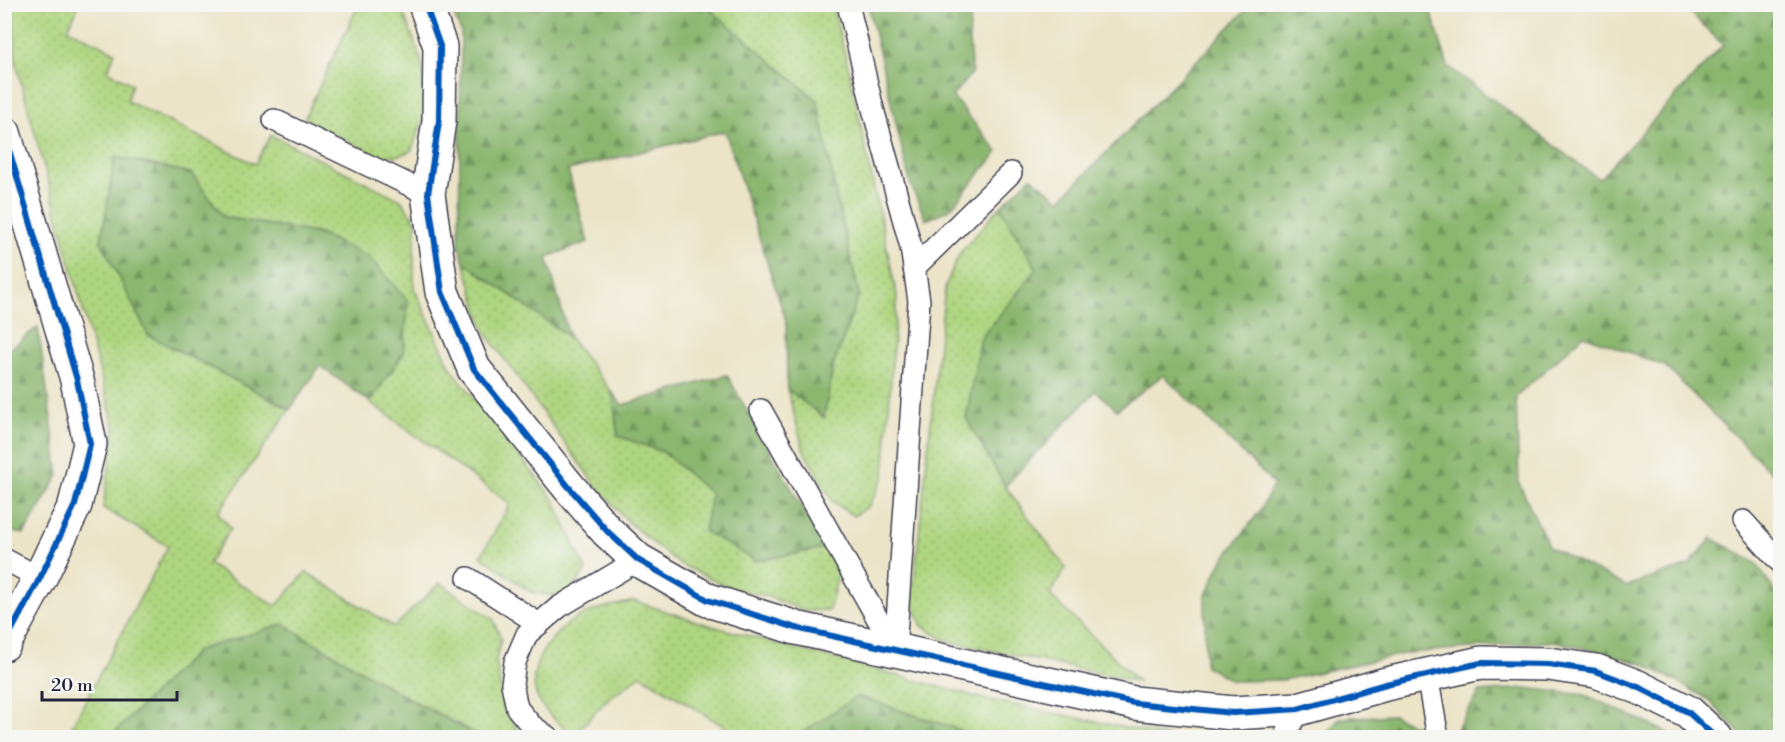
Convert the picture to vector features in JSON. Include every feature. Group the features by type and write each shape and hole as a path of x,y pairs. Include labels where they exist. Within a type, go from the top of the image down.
{"street":[{"path":"425,4 440,46 439,121 428,194 442,292 474,369 607,531 638,560 708,600 796,628 1134,703 1233,713 1292,723 1427,675 1481,663 1548,664 1596,671 1638,687 1688,712 1716,738"},
{"path":"4,133 77,380 90,444 75,505 40,578 4,644"}],"lane":[{"path":"848,4 873,109 911,247 920,301 895,650"},
{"path":"274,120 428,194"},
{"path":"914,268 1011,173"},
{"path":"761,410 895,650"},
{"path":"1743,521 1780,562"},
{"path":"4,559 40,578"},
{"path":"549,738 531,726 517,708 512,684 515,662 527,634 559,607 638,560"},
{"path":"468,578 539,624"},
{"path":"1427,675 1438,738"}],"green space":[{"path":"13,5 79,5 68,29 115,52 108,71 132,84 127,101 255,164 271,135 401,200 417,222 414,288 451,368 554,500 586,570 572,590 557,596 532,593 481,556 510,504 370,402 404,353 320,234 224,217 191,174 115,157 101,241 148,335 290,409 218,513 231,528 208,564 276,606 306,572 394,627 440,583 493,619 501,638 496,660 504,711 524,737 481,737 401,694 198,650 110,737 66,737 168,546 103,508 115,428 16,64"},
{"path":"355,5 400,5 422,65 426,102 422,121 411,151 397,156 377,156 304,119 358,6"},
{"path":"450,5 705,5 818,101 838,205 859,294 833,367 824,418 787,389 786,321 725,131 568,170 588,242 547,257 569,337 464,262 459,245 461,32"},
{"path":"705,5 832,5 848,66 897,295 884,477 869,506 854,516 833,502 804,451 787,389 824,417 833,367 859,294 838,205"},
{"path":"868,5 975,5 971,9 969,42 972,73 952,96 998,152 950,209 926,220 910,183"},
{"path":"1245,5 1429,5 1448,66 1599,179 1723,45 1683,5 1780,5 1780,481 1665,366 1584,335 1516,397 1519,483 1549,547 1626,586 1689,565 1712,538 1756,563 1780,599 1780,737 1743,737 1708,699 1644,664 1555,641 1408,653 1283,680 1233,681 1205,666 1205,597 1222,561 1259,512 1274,484 1163,375 1117,410 1096,391 1005,486 966,418 981,338 1037,269 1000,207 1031,177 1060,200 1248,8"},
{"path":"115,157 191,173 224,217 320,234 369,257 408,301 404,352 370,402 320,366 290,409 148,335 101,241"},
{"path":"1000,207 1037,269 981,338 966,418 1005,486 1066,568 1050,595 1139,682 947,641 922,626 912,601 945,287 959,254"},
{"path":"464,262 569,337 612,392 618,436 663,452 712,494 756,561 825,548 839,571 829,610 805,611 766,596 730,588 678,563 629,523 593,482 485,332"},
{"path":"38,327 59,475 24,534 5,531 5,353"},
{"path":"727,375 825,548 756,561 704,531 711,494 663,452 618,436 612,392 622,405"},
{"path":"634,601 712,626 985,699 1172,737 970,737 957,729 857,697 796,737 741,737 641,675 607,700 573,736 546,711 536,694 534,681 541,655 558,632 580,616"},
{"path":"283,624 401,694 481,737 110,737 198,650"},
{"path":"1525,688 1585,695 1675,737 1458,737 1456,730 1480,692"},
{"path":"857,696 957,729 970,737 796,737"},
{"path":"1393,715 1420,728 1422,737 1323,737 1340,718"}],"cycle path":[{"path":"425,4 440,46 439,121 428,194 442,292 474,369 607,531 638,560 708,600 796,628 1134,703 1233,713 1298,709 1386,684 1481,663 1548,664 1596,671 1638,687 1688,712 1716,738"},
{"path":"4,133 77,380 90,444 75,505 40,578 4,644"}]}
